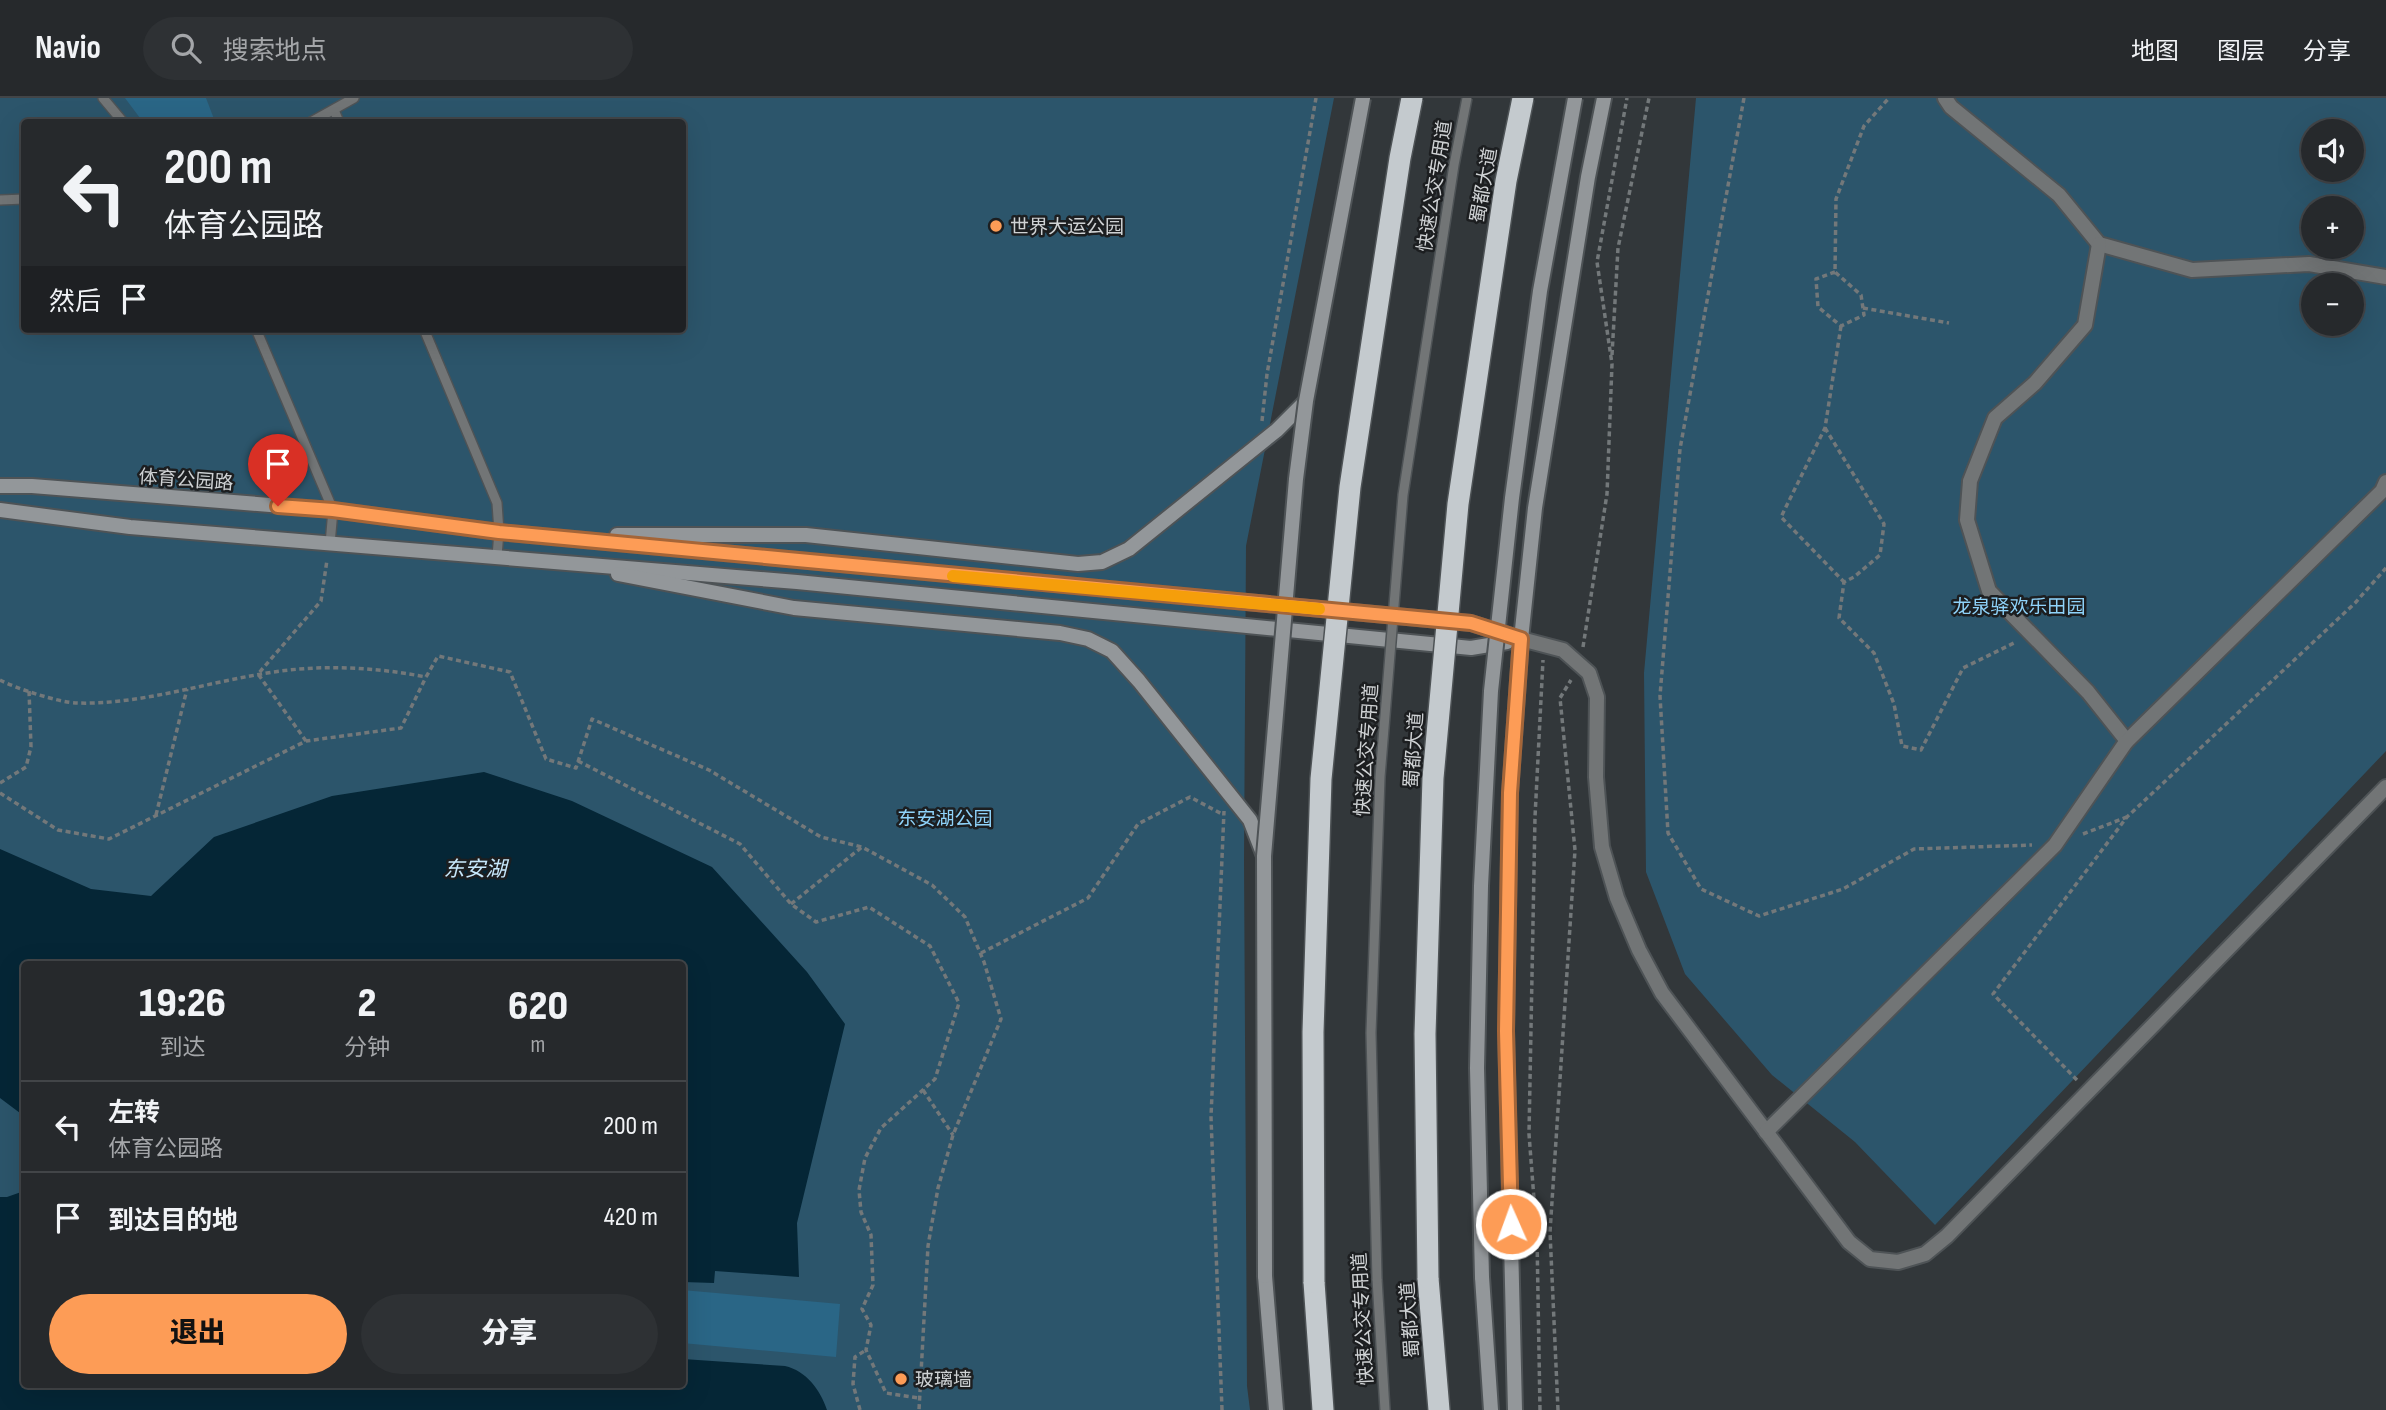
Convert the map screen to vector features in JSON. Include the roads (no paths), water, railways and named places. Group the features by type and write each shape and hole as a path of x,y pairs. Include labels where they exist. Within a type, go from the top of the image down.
{"highway":[{"path":"1323,1410 1314,1282 1313,1032 1321,779 1350,487 1400,158 1412,98"},
{"name":"蜀都大道","path":"1439,1410 1429,1278 1424,1034 1433,778 1458,504 1506,181 1523,98"}],"street":[{"path":"1276,1410 1265,1276 1264,856 1296,479 1306,401 1363,98"},
{"path":"1490,1410 1482,1277 1477,1068 1481,886 1491,691 1512,498 1540,291 1575,98"},
{"path":"1515,1410 1506,1031 1510,793 1521,639 1537,494 1588,177 1604,98"},
{"path":"1945,98 1951,107 2059,195 2099,243 2192,270 2309,264 2386,277"},
{"path":"2099,243 2085,325 2035,383 1995,418 1969,481 1967,520 1989,591 2088,692 2127,741"},
{"path":"541,535 806,535 1078,564 1102,562 1129,549 1277,430 1306,401"},
{"path":"1766,1132 2054,845 2127,741 2382,491 2386,482"},
{"name":"体育公园路","path":"0,486 32,486 333,510 499,532 1471,623 1521,639"},
{"path":"0,510 130,527 540,559 1471,648 1521,639 1563,650 1589,673 1597,697 1596,777 1602,846 1617,898 1639,950 1661,993 1849,1242 1870,1259 1898,1262 1925,1254 1947,1236 2386,787"},
{"path":"540,559 793,608 1060,634 1087,639 1112,651 1139,681 1250,820 1264,856"}],"lane":[{"path":"103,98 121,119"},
{"name":"快速公交专用道","path":"1385,1410 1377,1279 1371,1032 1380,777 1404,495 1466,98"},
{"path":"317,119 351,99"},
{"path":"334,110 338,119"},
{"path":"0,200 21,198"},
{"path":"258,333 333,510 330,544"},
{"path":"426,333 496,503 499,532 497,556"}],"water":[{"name":"东安湖","path":"484,772 572,801 712,867 807,972 845,1024 797,1223 799,1277 715,1271 714,1283 686,1282 686,961 21,961 21,1114 0,1098 0,849 91,889 151,896 214,837 332,796"},
{"path":"21,1192 21,1388 686,1388 686,1359 793,1368 811,1382 827,1410 0,1410 0,1197"}],"place":[{"name":"世界大运公园","path":"996,226"},
{"name":"玻璃墙","path":"901,1379"}],"park label":[{"name":"龙泉驿欢乐田园","path":"2019,606"},
{"name":"东安湖公园","path":"945,818"}]}
